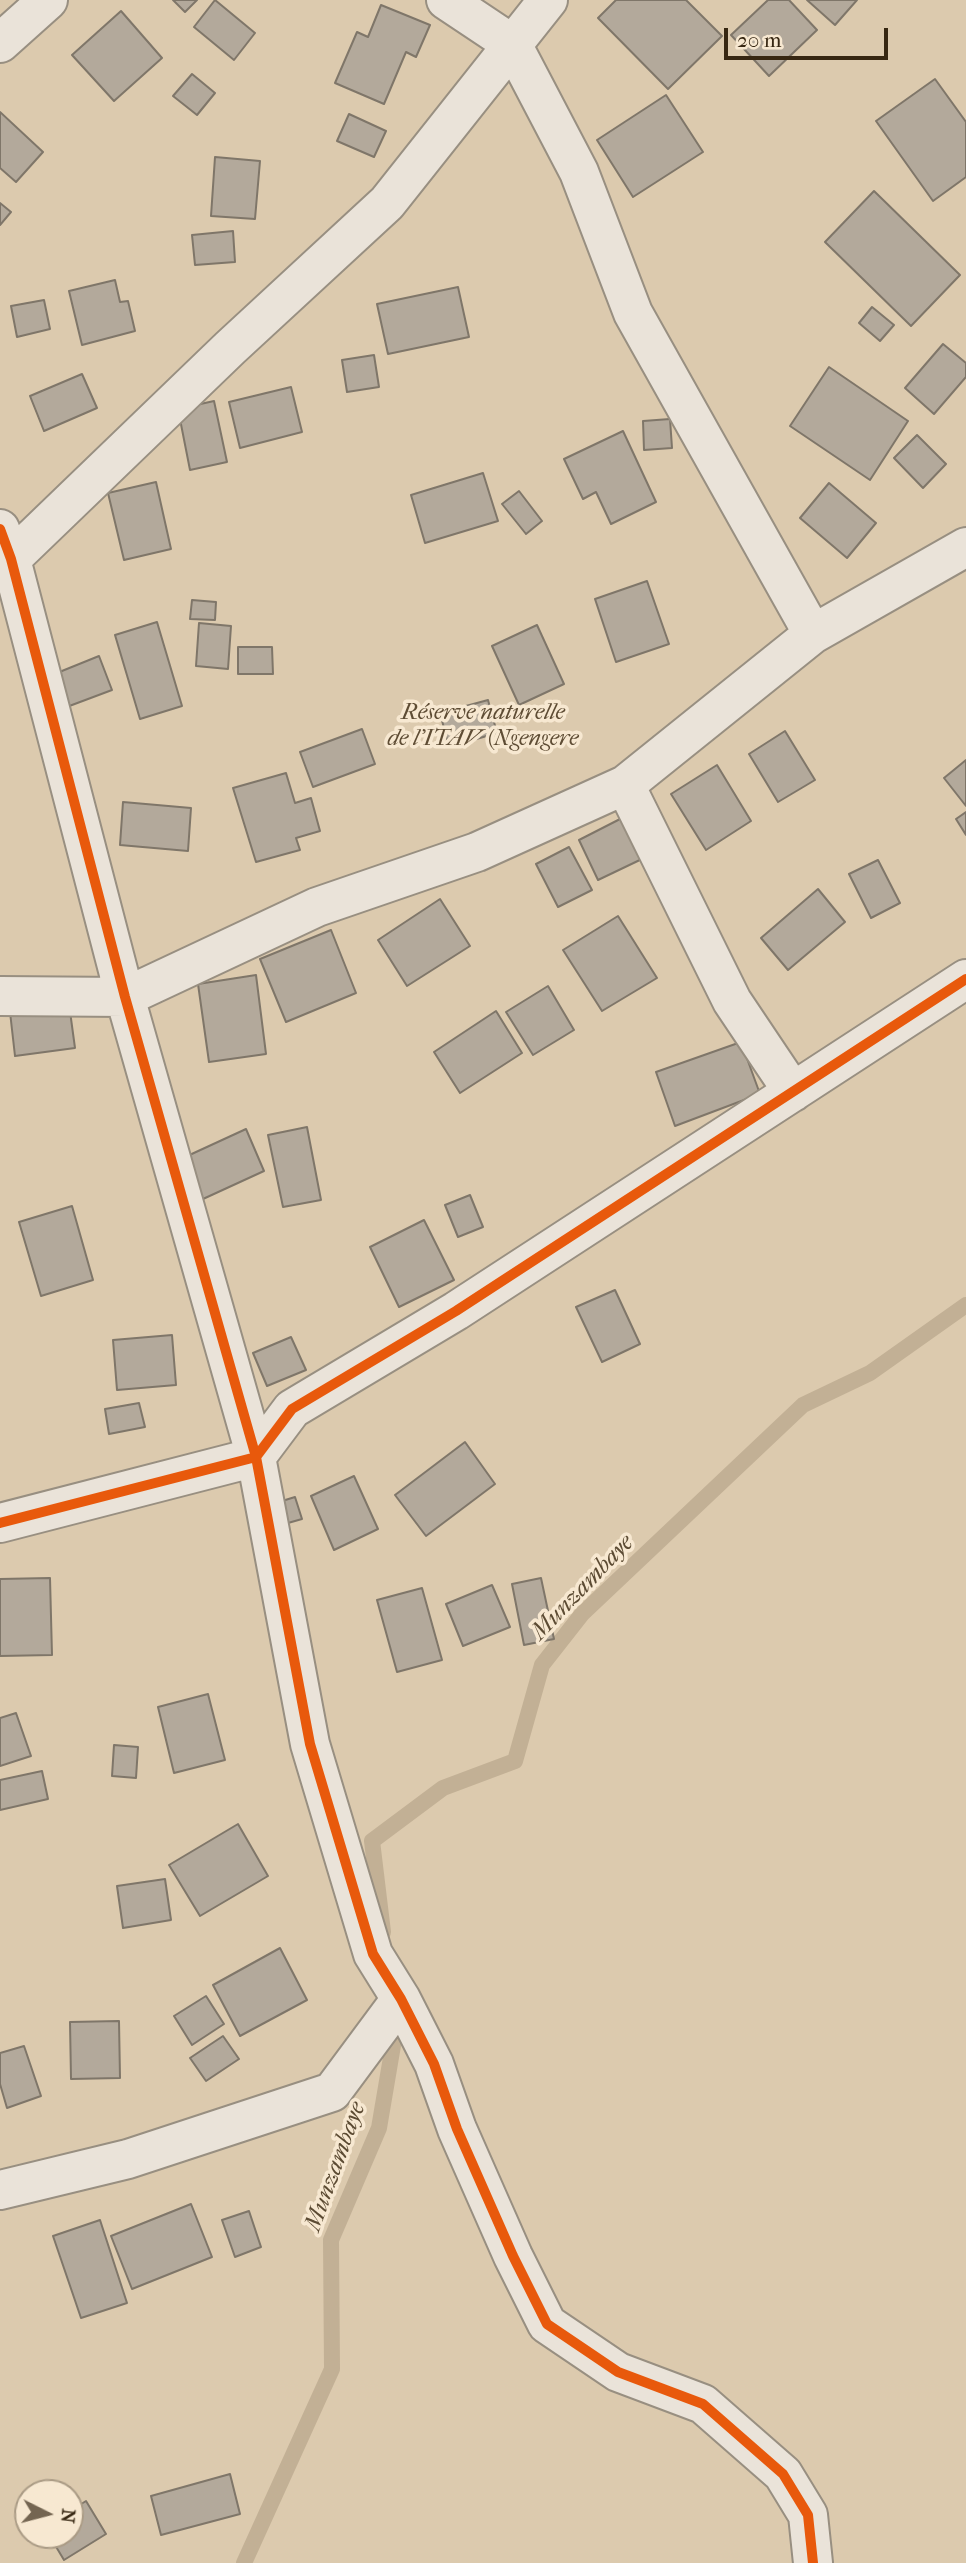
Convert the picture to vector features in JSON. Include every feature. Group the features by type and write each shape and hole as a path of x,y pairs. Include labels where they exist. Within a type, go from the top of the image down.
{"street":[{"path":"0,43 48,0"},
{"path":"446,0 512,44 579,172 633,313 813,634"},
{"path":"548,0 387,203 4,550 125,997 256,1457 310,1744 373,1954 401,1999 434,2064 457,2129 513,2256 547,2324 618,2372 703,2404 783,2474 808,2515 813,2563"},
{"path":"0,996 125,997 317,907 478,852 625,785 813,634 966,547"},
{"path":"625,785 732,1001 793,1092"},
{"path":"0,1522 256,1457 292,1409 456,1311 579,1228 966,979"},
{"path":"1,2183 128,2159 332,2092 401,1999"}],"green space":[{"name":"Réserve naturelle de l'ITAV (Ngengere","path":"0,0 966,0 966,2563 0,2563"}],"building":[{"path":"173,0 197,0 185,12"},
{"path":"215,0 255,33 234,60 194,27"},
{"path":"616,0 686,0 722,36 668,89 598,18"},
{"path":"768,0 789,0 817,30 769,76 731,35"},
{"path":"807,0 857,0 835,25"},
{"path":"381,5 430,25 416,57 406,52 384,104 335,83 357,32 368,37"},
{"path":"121,11 162,58 114,101 72,55"},
{"path":"192,74 215,93 197,115 173,96"},
{"path":"935,79 966,122 966,177 933,201 876,121"},
{"path":"666,95 703,152 633,197 597,140"},
{"path":"0,112 43,152 16,182 0,168"},
{"path":"349,114 386,131 374,157 337,141"},
{"path":"215,157 260,161 255,219 211,216"},
{"path":"874,191 960,275 911,326 825,242"},
{"path":"0,203 11,212 0,225"},
{"path":"233,231 235,262 195,265 192,235"},
{"path":"115,280 120,302 128,301 135,331 82,345 69,291"},
{"path":"458,287 469,337 388,354 377,304"},
{"path":"44,300 50,329 17,337 11,306"},
{"path":"872,307 894,325 880,341 859,323"},
{"path":"943,344 966,363 966,377 934,414 905,388"},
{"path":"374,355 379,387 347,392 342,360"},
{"path":"829,367 908,421 870,480 790,426"},
{"path":"82,374 97,408 44,431 30,396"},
{"path":"291,387 302,432 240,448 229,402"},
{"path":"214,401 227,462 190,470 178,409"},
{"path":"670,419 672,448 644,450 643,421"},
{"path":"623,431 656,502 611,524 596,492 583,499 564,459"},
{"path":"917,435 946,464 923,488 894,458"},
{"path":"483,473 498,521 425,543 411,495"},
{"path":"156,482 171,549 124,560 108,493"},
{"path":"829,483 876,523 847,558 800,518"},
{"path":"519,491 542,521 526,534 502,504"},
{"path":"647,581 669,644 616,662 595,599"},
{"path":"192,600 216,602 215,620 190,619"},
{"path":"157,622 182,706 140,719 115,635"},
{"path":"199,623 231,626 228,669 196,666"},
{"path":"537,625 564,684 519,705 492,646"},
{"path":"238,647 272,647 273,674 238,674"},
{"path":"99,656 112,690 64,708 52,675"},
{"path":"488,700 497,733 449,747 440,713"},
{"path":"362,729 375,764 313,787 300,752"},
{"path":"785,731 815,780 778,802 749,754"},
{"path":"966,760 966,806 944,778"},
{"path":"717,765 751,821 706,850 671,794"},
{"path":"286,773 295,803 311,798 320,831 296,838 300,850 256,862 233,788"},
{"path":"123,802 191,808 188,851 120,845"},
{"path":"966,812 966,835 956,819"},
{"path":"624,817 644,858 598,880 579,840"},
{"path":"569,847 592,890 558,907 536,864"},
{"path":"878,860 900,903 871,918 849,874"},
{"path":"818,889 845,922 788,970 761,938"},
{"path":"440,899 470,946 407,986 378,940"},
{"path":"618,916 657,978 602,1011 563,950"},
{"path":"331,930 356,993 286,1022 260,959"},
{"path":"256,975 266,1054 209,1062 198,984"},
{"path":"548,986 574,1030 533,1055 506,1012"},
{"path":"69,1004 75,1048 15,1056 10,1012"},
{"path":"496,1011 522,1053 460,1093 434,1052"},
{"path":"741,1042 760,1094 675,1126 656,1072"},
{"path":"307,1127 321,1200 283,1207 268,1135"},
{"path":"246,1129 264,1171 203,1199 183,1158"},
{"path":"470,1195 483,1227 458,1237 445,1205"},
{"path":"72,1206 93,1280 41,1296 19,1222"},
{"path":"424,1220 454,1280 399,1307 370,1247"},
{"path":"615,1290 640,1344 602,1362 576,1307"},
{"path":"172,1335 176,1385 117,1390 113,1340"},
{"path":"291,1337 306,1370 267,1386 253,1353"},
{"path":"139,1403 145,1427 109,1434 105,1409"},
{"path":"465,1442 495,1484 426,1536 395,1495"},
{"path":"354,1476 378,1529 334,1550 311,1496"},
{"path":"295,1497 302,1519 260,1531 253,1510"},
{"path":"50,1578 52,1655 0,1656 0,1579"},
{"path":"541,1578 554,1639 524,1645 512,1584"},
{"path":"492,1585 510,1627 463,1646 446,1604"},
{"path":"422,1588 442,1660 397,1672 377,1600"},
{"path":"208,1694 225,1760 174,1773 158,1707"},
{"path":"16,1713 31,1756 0,1766 0,1718"},
{"path":"114,1745 138,1747 136,1778 112,1776"},
{"path":"42,1771 48,1799 0,1810 0,1780"},
{"path":"238,1824 268,1876 200,1916 169,1865"},
{"path":"165,1879 171,1920 123,1928 117,1886"},
{"path":"280,1948 307,2000 240,2036 213,1985"},
{"path":"206,1996 224,2024 192,2045 174,2016"},
{"path":"119,2021 120,2078 71,2079 70,2022"},
{"path":"223,2036 239,2059 206,2081 190,2058"},
{"path":"24,2046 41,2096 7,2108 0,2084 0,2053"},
{"path":"191,2204 212,2257 132,2289 111,2236"},
{"path":"249,2211 261,2247 235,2257 222,2220"},
{"path":"100,2220 127,2303 81,2318 53,2236"},
{"path":"230,2474 240,2514 161,2535 151,2496"},
{"path":"86,2501 106,2534 84,2548"},
{"path":"57,2549 82,2549 64,2560"}],"waterway":[{"name":"Munzambaye","path":"383,1932 372,1841 443,1788 515,1761 542,1665 582,1614 803,1405 870,1373 966,1305"},
{"name":"Munzambaye","path":"244,2563 332,2369 331,2240 379,2128 397,2022"}],"cycle path":[{"path":"0,529 11,559 125,997 256,1457 310,1744 373,1954 401,1999 434,2064 457,2129 513,2256 547,2324 618,2372 703,2404 783,2474 808,2515 813,2563"},
{"path":"0,1523 256,1457 292,1409 456,1311 966,979"}]}
